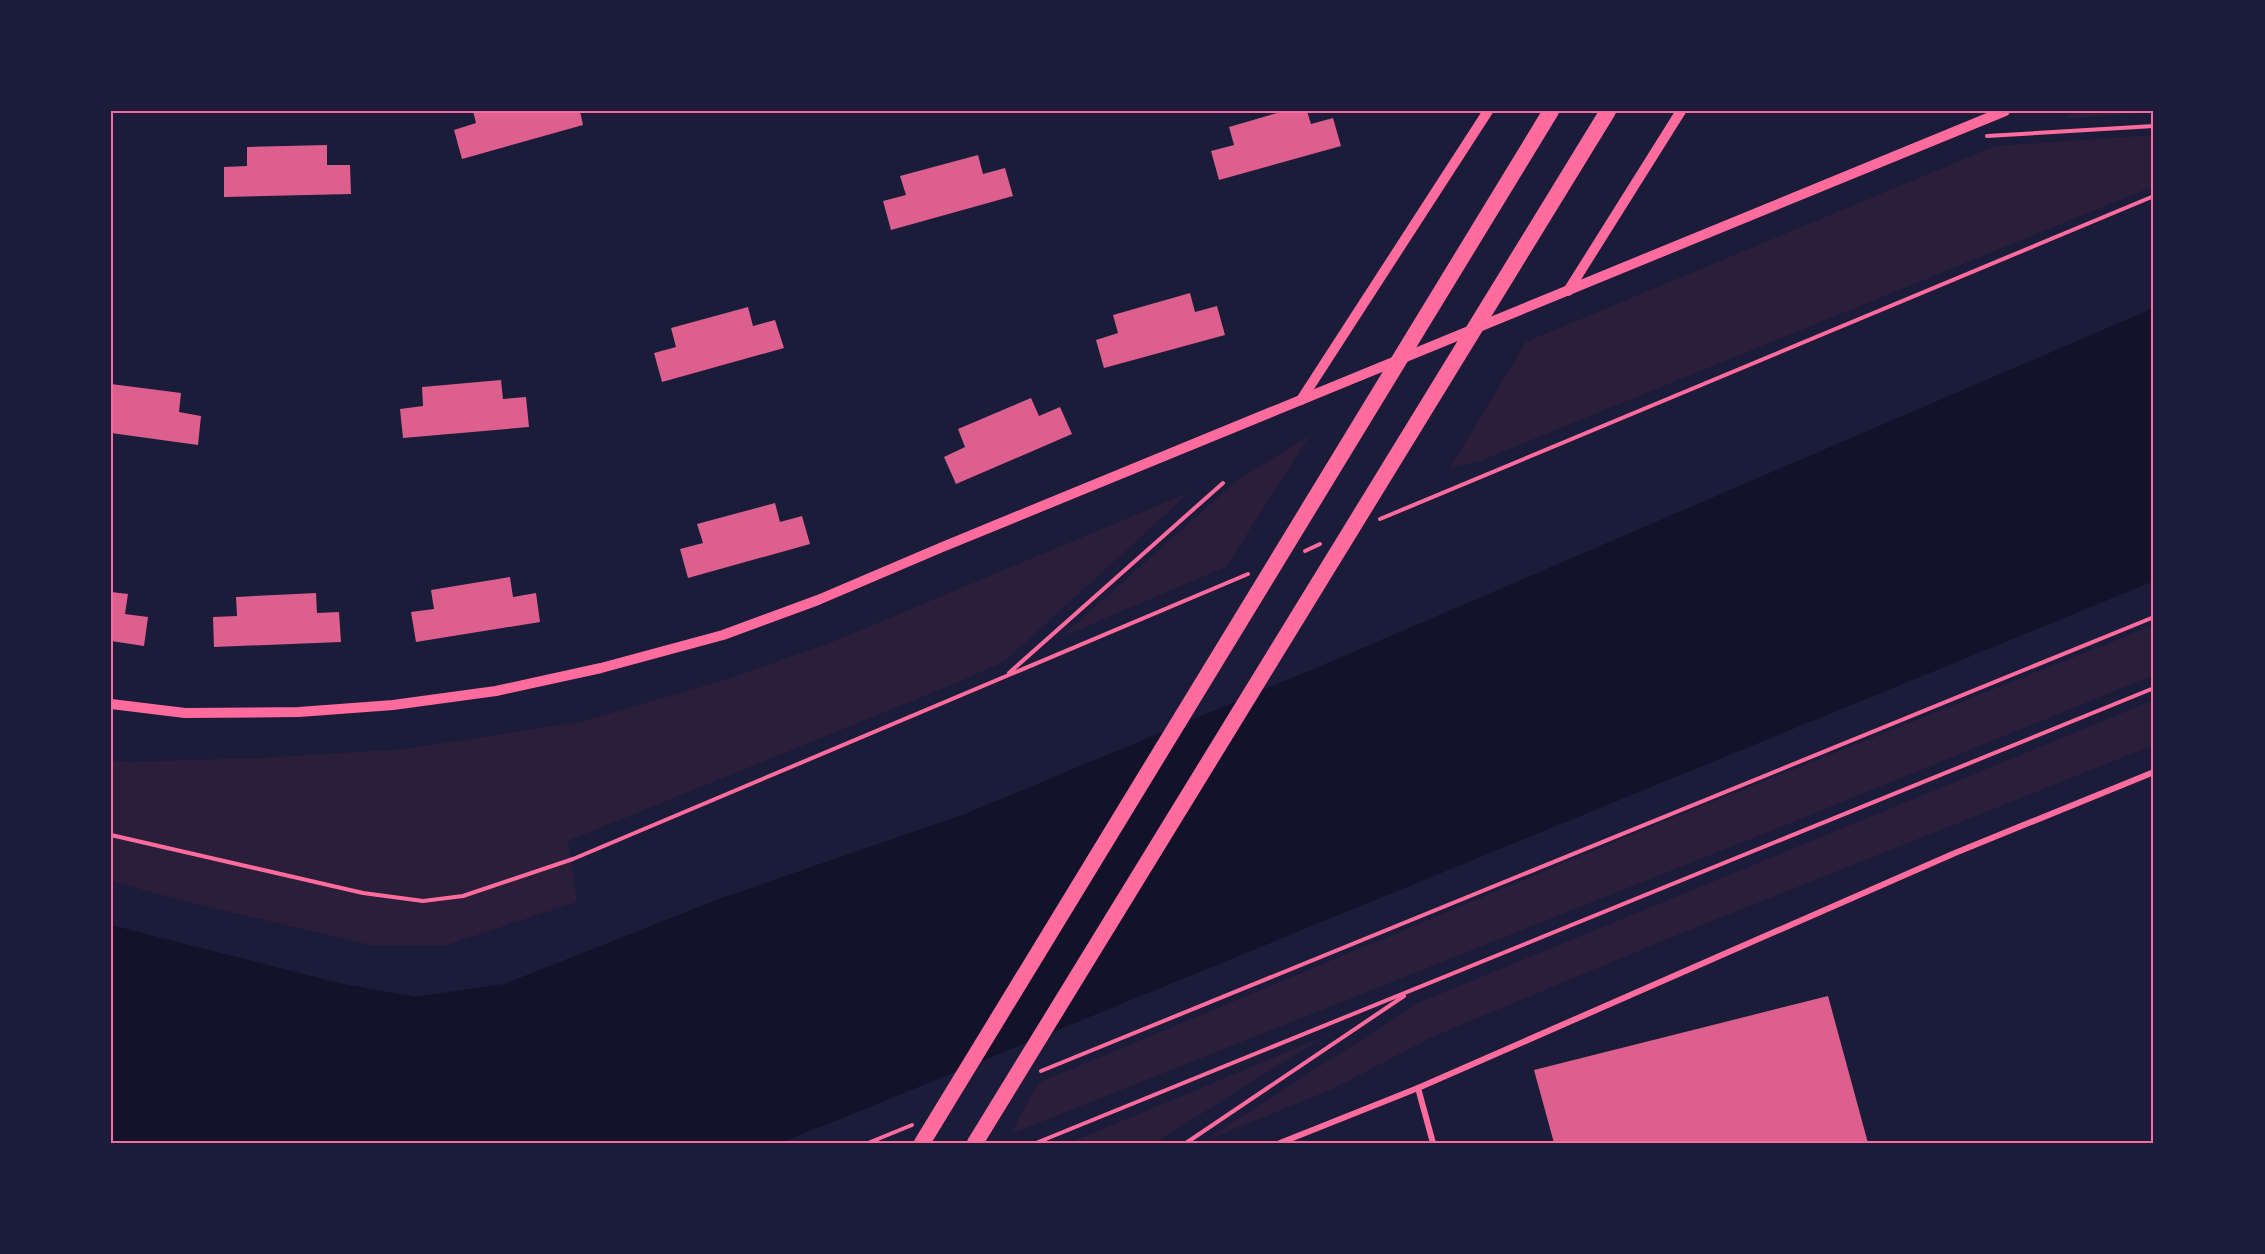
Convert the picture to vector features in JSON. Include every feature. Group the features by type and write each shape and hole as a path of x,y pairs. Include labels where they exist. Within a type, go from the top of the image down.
{"highway":[{"path":"922,1143 1551,111"},
{"path":"975,1143 1608,111"}],"street":[{"path":"1301,400 1488,111"},
{"path":"1568,291 1681,111"},
{"path":"111,704 185,713 299,712 393,705 496,691 601,668 723,635 808,604 2005,111"},
{"path":"1280,1143 1418,1088 1955,853 2154,772"},
{"path":"1418,1088 1433,1143"}],"path":[{"path":"1981,136 2154,126"},
{"path":"1007,676 1223,483"},
{"path":"1034,1074 2154,617"},
{"path":"1036,1143 2154,688"},
{"path":"111,835 363,893 423,901 463,896 573,859"},
{"path":"1186,1143 1412,990"},
{"path":"868,1143 912,1125"}],"shaded area":[{"path":"2081,111 2154,111 2154,112 2062,119"},
{"path":"2154,135 2154,186 1480,461 1449,469 1526,342 1995,146"},
{"path":"2154,308 2154,581 855,1113 779,1143 111,1143 111,925 339,983 415,997 504,984 716,900 965,814 1311,670"},
{"path":"1310,435 1226,567 1061,637 1235,482"},
{"path":"1190,492 1005,661 568,841 577,902 447,945 374,946 188,902 111,881 111,760 128,762 260,758 405,749 580,722 731,678 837,640"},
{"path":"2154,625 2154,675 1783,826 1011,1134 1038,1083 1667,820"},
{"path":"2154,700 2154,745 1677,935 1432,1037 1333,1089 1200,1143 1420,1002"},
{"path":"1323,1037 1155,1143 1069,1143"}],"building":[{"path":"473,111 580,111 583,125 462,159 454,130 476,123"},
{"path":"1284,111 1307,111 1311,124 1333,118 1341,146 1219,180 1211,151 1234,145 1229,127"},
{"path":"327,145 327,165 350,165 351,194 224,197 224,167 247,166 247,147"},
{"path":"978,155 983,174 1005,168 1013,196 891,230 883,201 906,195 900,176"},
{"path":"1190,293 1195,312 1217,306 1225,335 1104,368 1096,340 1118,333 1113,315"},
{"path":"748,307 753,326 775,320 784,348 662,382 654,353 676,347 671,328"},
{"path":"501,380 503,399 526,397 529,427 403,438 400,409 423,406 422,387"},
{"path":"111,384 181,393 179,412 201,416 198,445 111,433"},
{"path":"1031,398 1039,416 1060,407 1072,434 956,484 944,457 965,447 958,429"},
{"path":"775,503 780,522 802,516 810,544 688,578 680,549 703,543 697,524"},
{"path":"510,577 513,597 536,593 540,622 416,642 411,612 434,609 431,590"},
{"path":"111,592 128,594 125,614 148,617 144,646 111,641"},
{"path":"316,593 317,613 339,612 341,642 214,647 213,617 237,616 236,597"},
{"path":"1828,996 1868,1143 1554,1143 1534,1070"}]}
